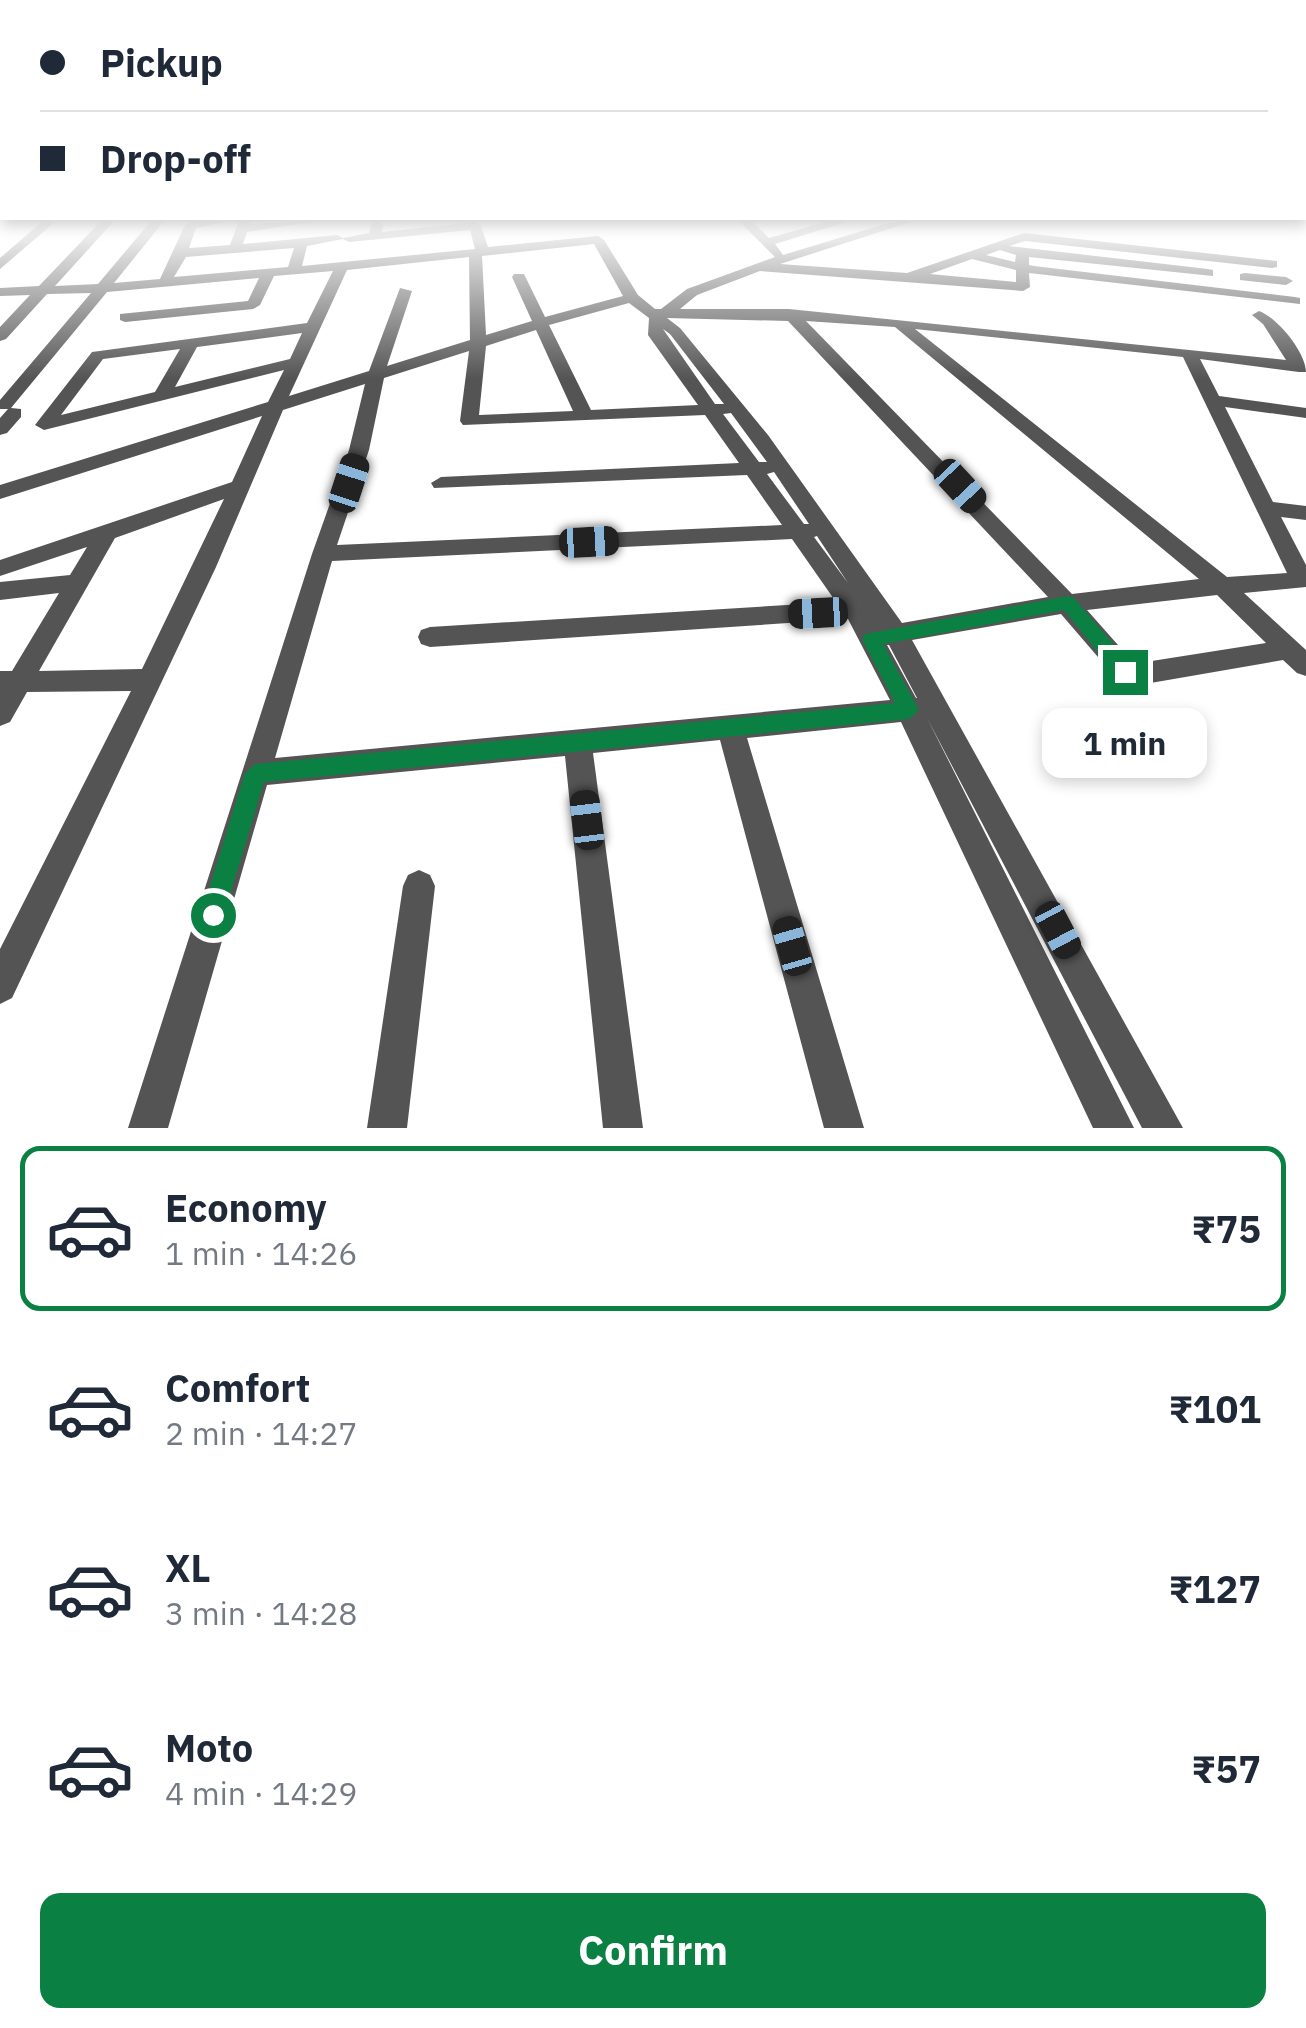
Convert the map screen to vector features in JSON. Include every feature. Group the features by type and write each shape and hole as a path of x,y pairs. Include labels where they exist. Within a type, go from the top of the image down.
{"street":[{"path":"0,336 58,274"},
{"path":"0,429 10,409 114,274"},
{"path":"164,283 169,274"},
{"path":"0,292 102,288 253,274"},
{"path":"234,337 268,274"},
{"path":"0,986 205,568 238,486 339,274"},
{"path":"480,274 479,342 469,421 725,410"},
{"path":"618,274 632,298 656,315 788,313 1100,340 1302,367"},
{"path":"656,315 692,292 741,274"},
{"path":"858,274 1023,288 1022,274"},
{"path":"908,277 916,274"},
{"path":"1113,274 1295,301 1280,274"},
{"path":"1193,274 1286,281"},
{"path":"520,277 585,417"},
{"path":"148,1128 323,554 360,450 376,374 405,291"},
{"path":"0,492 632,298"},
{"path":"125,317 253,305"},
{"path":"788,313 1068,603 1125,672 1139,674 1297,658"},
{"path":"656,315 656,335 725,410 884,636 1163,1128"},
{"path":"1259,315 1269,321 1302,367"},
{"path":"901,325 1220,584 1297,658"},
{"path":"296,362 58,423 42,423 98,355 314,328"},
{"path":"162,395 191,342"},
{"path":"884,636 1068,603 1220,584 1304,581 1188,353"},
{"path":"1212,400 1306,414"},
{"path":"441,483 768,467"},
{"path":"0,568 238,486"},
{"path":"1268,508 1306,513"},
{"path":"323,554 810,531"},
{"path":"0,714 10,682 107,533"},
{"path":"0,591 77,583"},
{"path":"430,637 867,609"},
{"path":"10,682 149,680"},
{"path":"256,773 923,709"},
{"path":"923,709 1114,1128"},
{"path":"730,728 844,1128"},
{"path":"578,743 623,1128"},
{"path":"387,1128 419,886"}],"route":[{"path":"213,915 256,773 909,710 871,639 1068,603 1125,672"}]}
